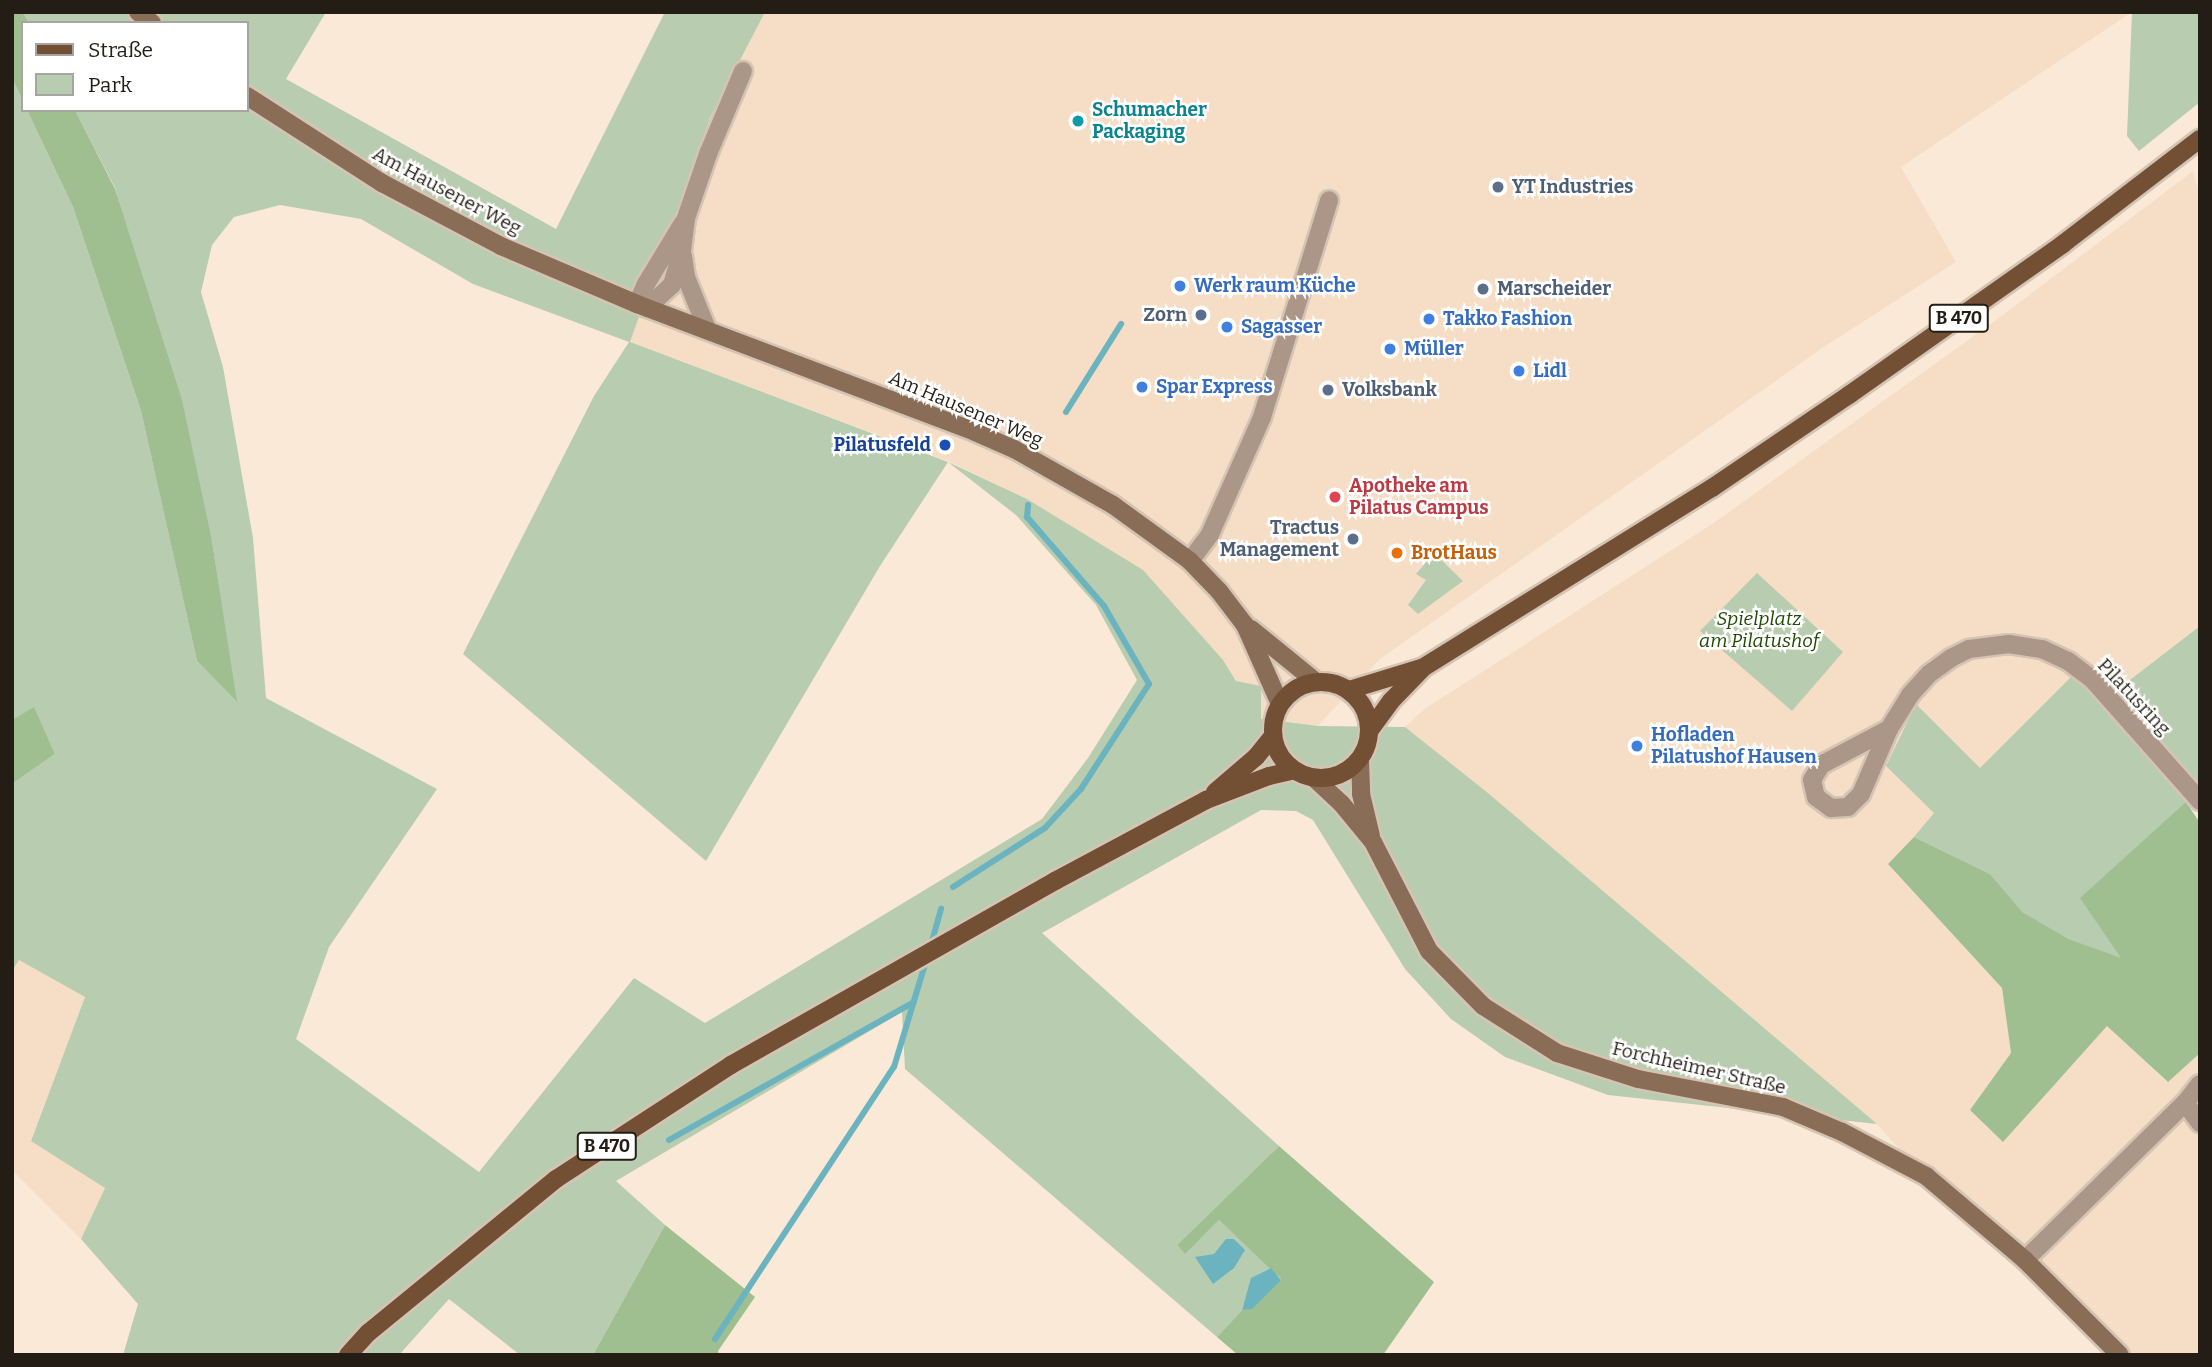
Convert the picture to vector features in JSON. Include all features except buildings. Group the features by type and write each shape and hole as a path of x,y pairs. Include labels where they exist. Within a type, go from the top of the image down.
{"main road":[{"name":"Am Hausener Weg","path":"248,97 382,183 501,246 642,306 1014,449 1113,505 1190,561 1219,591 1245,625"},
{"name":"B 470","path":"1370,730 1391,701 1424,667 1712,488 1837,403 2063,244 2200,139"},
{"path":"1245,625 1316,682"},
{"path":"1245,625 1280,704"},
{"name":"B 470","path":"1349,690 1424,667"},
{"path":"1360,760 1347,771 1331,778 1314,778 1294,771 1277,750 1273,736 1273,725 1280,704 1290,693 1316,682 1327,682 1349,690 1367,714 1370,730 1360,760 1362,794 1373,842"},
{"name":"B 470","path":"1206,800 1256,757 1273,736"},
{"name":"B 470","path":"348,1355 368,1333 556,1179 731,1065 952,939 1206,800 1269,776 1294,771"},
{"path":"1314,778 1341,803 1373,842"},
{"name":"Forchheimer Straße","path":"1373,842 1429,951 1483,1006 1558,1053 1638,1079 1783,1107 1843,1132 1926,1176 2025,1260 2120,1355"}],"street":[{"path":"642,306 672,285 682,251 686,218 708,154 743,71"},
{"path":"1190,561 1210,534 1262,417 1329,200"},
{"path":"642,306 646,284 686,218"},
{"path":"682,251 686,277 707,329"},
{"name":"Pilatusring","path":"1889,729 1821,765 1812,779 1816,797 1831,808 1848,807 1861,794 1889,729 1916,688 1929,674 1951,658 1969,649 2009,644 2042,649 2068,661 2092,679 2200,801"},
{"path":"2025,1260 2185,1103 2200,1084"},
{"path":"2185,1103 2200,1123"}],"shaded area":[{"name":"Pilatusfeld","path":"765,12 2132,12 1901,167 1956,262 1824,347 1380,659 1318,726 1261,719 1223,660 1027,499 948,461 629,342 710,118"},
{"path":"2193,171 2200,196 2200,626 2100,702 2076,672 1888,864 2002,988 2011,1053 1970,1110 2004,1141 2107,1025 2167,1082 2200,1053 2200,1355 2115,1355 1925,1178 1877,1124 1488,793 1405,727 1423,710 1715,522 2000,317"},
{"path":"19,960 85,997 31,1140 105,1188 81,1239 12,1170 12,971"}],"green space":[{"path":"12,12 23,12 28,21 21,21 21,97 12,78"},
{"path":"23,12 326,12 286,79 556,229 665,12 765,12 710,118 630,342 948,462 1027,499 1143,570 1223,660 1236,681 1261,686 1261,719 1319,726 1405,727 1488,793 1877,1124 1608,1095 1505,1057 1451,1019 1405,969 1313,820 1296,811 1261,810 1042,933 1279,1146 1177,1245 1185,1253 1219,1220 1271,1268 1252,1278 1242,1310 1217,1337 905,1069 902,1012 616,1181 665,1225 593,1355 520,1355 449,1299 399,1355 123,1355 138,1304 81,1239 105,1188 31,1141 85,997 19,960 12,971 12,784 55,754 34,708 12,720 12,78 21,97 21,112 28,112 73,207 141,411 197,661 236,701 212,541 115,188 76,112 248,112 248,21 28,21","holes":["280,205 361,219 473,284 629,342 594,396 463,654 706,861 880,566 948,462 1016,515 1096,605 1137,680 1088,758 1042,819 705,1023 634,978 479,1172 296,1039 329,947 437,789 266,698 253,538 223,367 201,292 212,245 234,217"]},
{"path":"2132,12 2200,12 2200,102 2139,151 2127,136"},
{"path":"28,112 76,112 115,189 182,400 212,541 237,702 197,661 141,411 73,207"},
{"path":"1434,553 1463,581 1418,614 1408,605 1426,580 1416,574"},
{"name":"Spielplatz am Pilatushof","path":"1757,573 1843,652 1792,711 1700,631"},
{"path":"2200,626 2200,792 2186,802 2122,959 2069,939 2021,912 1990,874 1914,837 1934,813 1886,766 1916,704 1980,768 2076,672 2101,702"},
{"path":"34,707 55,754 12,784 12,720"},
{"path":"2186,802 2200,823 2200,1053 2168,1082 2107,1026 2003,1142 1970,1110 2011,1053 2002,988 1888,864 1914,837 1990,874 2022,912 2069,939 2121,958 2080,898"},
{"path":"1279,1146 1434,1282 1383,1355 1238,1355 1217,1337 1242,1310 1252,1308 1281,1279 1219,1220 1185,1254 1177,1245"},
{"path":"665,1225 755,1297 718,1351 719,1355 593,1355"}],"water":[{"path":"1226,1239 1234,1239 1245,1250 1234,1268 1213,1284 1195,1257 1214,1254"},
{"path":"1271,1268 1281,1280 1252,1309 1242,1310 1251,1278"}],"waterway":[{"path":"1066,412 1121,324"},
{"path":"953,887 1045,828 1081,789 1149,684 1104,606 1027,517 1028,505"},
{"path":"930,948 941,909"},
{"path":"715,1339 894,1067 927,958"},
{"path":"669,1140 914,1002"}],"place":[{"name":"Schumacher Packaging","path":"1078,121"},
{"name":"YT Industries","path":"1498,187"},
{"name":"Werk raum Küche","path":"1180,286"},
{"name":"Marscheider","path":"1483,289"},
{"name":"Zorn","path":"1201,315"},
{"name":"Takko Fashion","path":"1429,319"},
{"name":"Sagasser","path":"1227,327"},
{"name":"Müller","path":"1390,349"},
{"name":"Lidl","path":"1519,371"},
{"name":"Spar Express","path":"1142,387"},
{"name":"Volksbank","path":"1328,390"},
{"name":"Pilatusfeld","path":"945,445"},
{"name":"Apotheke am Pilatus Campus","path":"1335,497"},
{"name":"Tractus Management","path":"1353,539"},
{"name":"BrotHaus","path":"1397,553"},
{"name":"Hofladen Pilatushof Hausen","path":"1637,746"}]}
